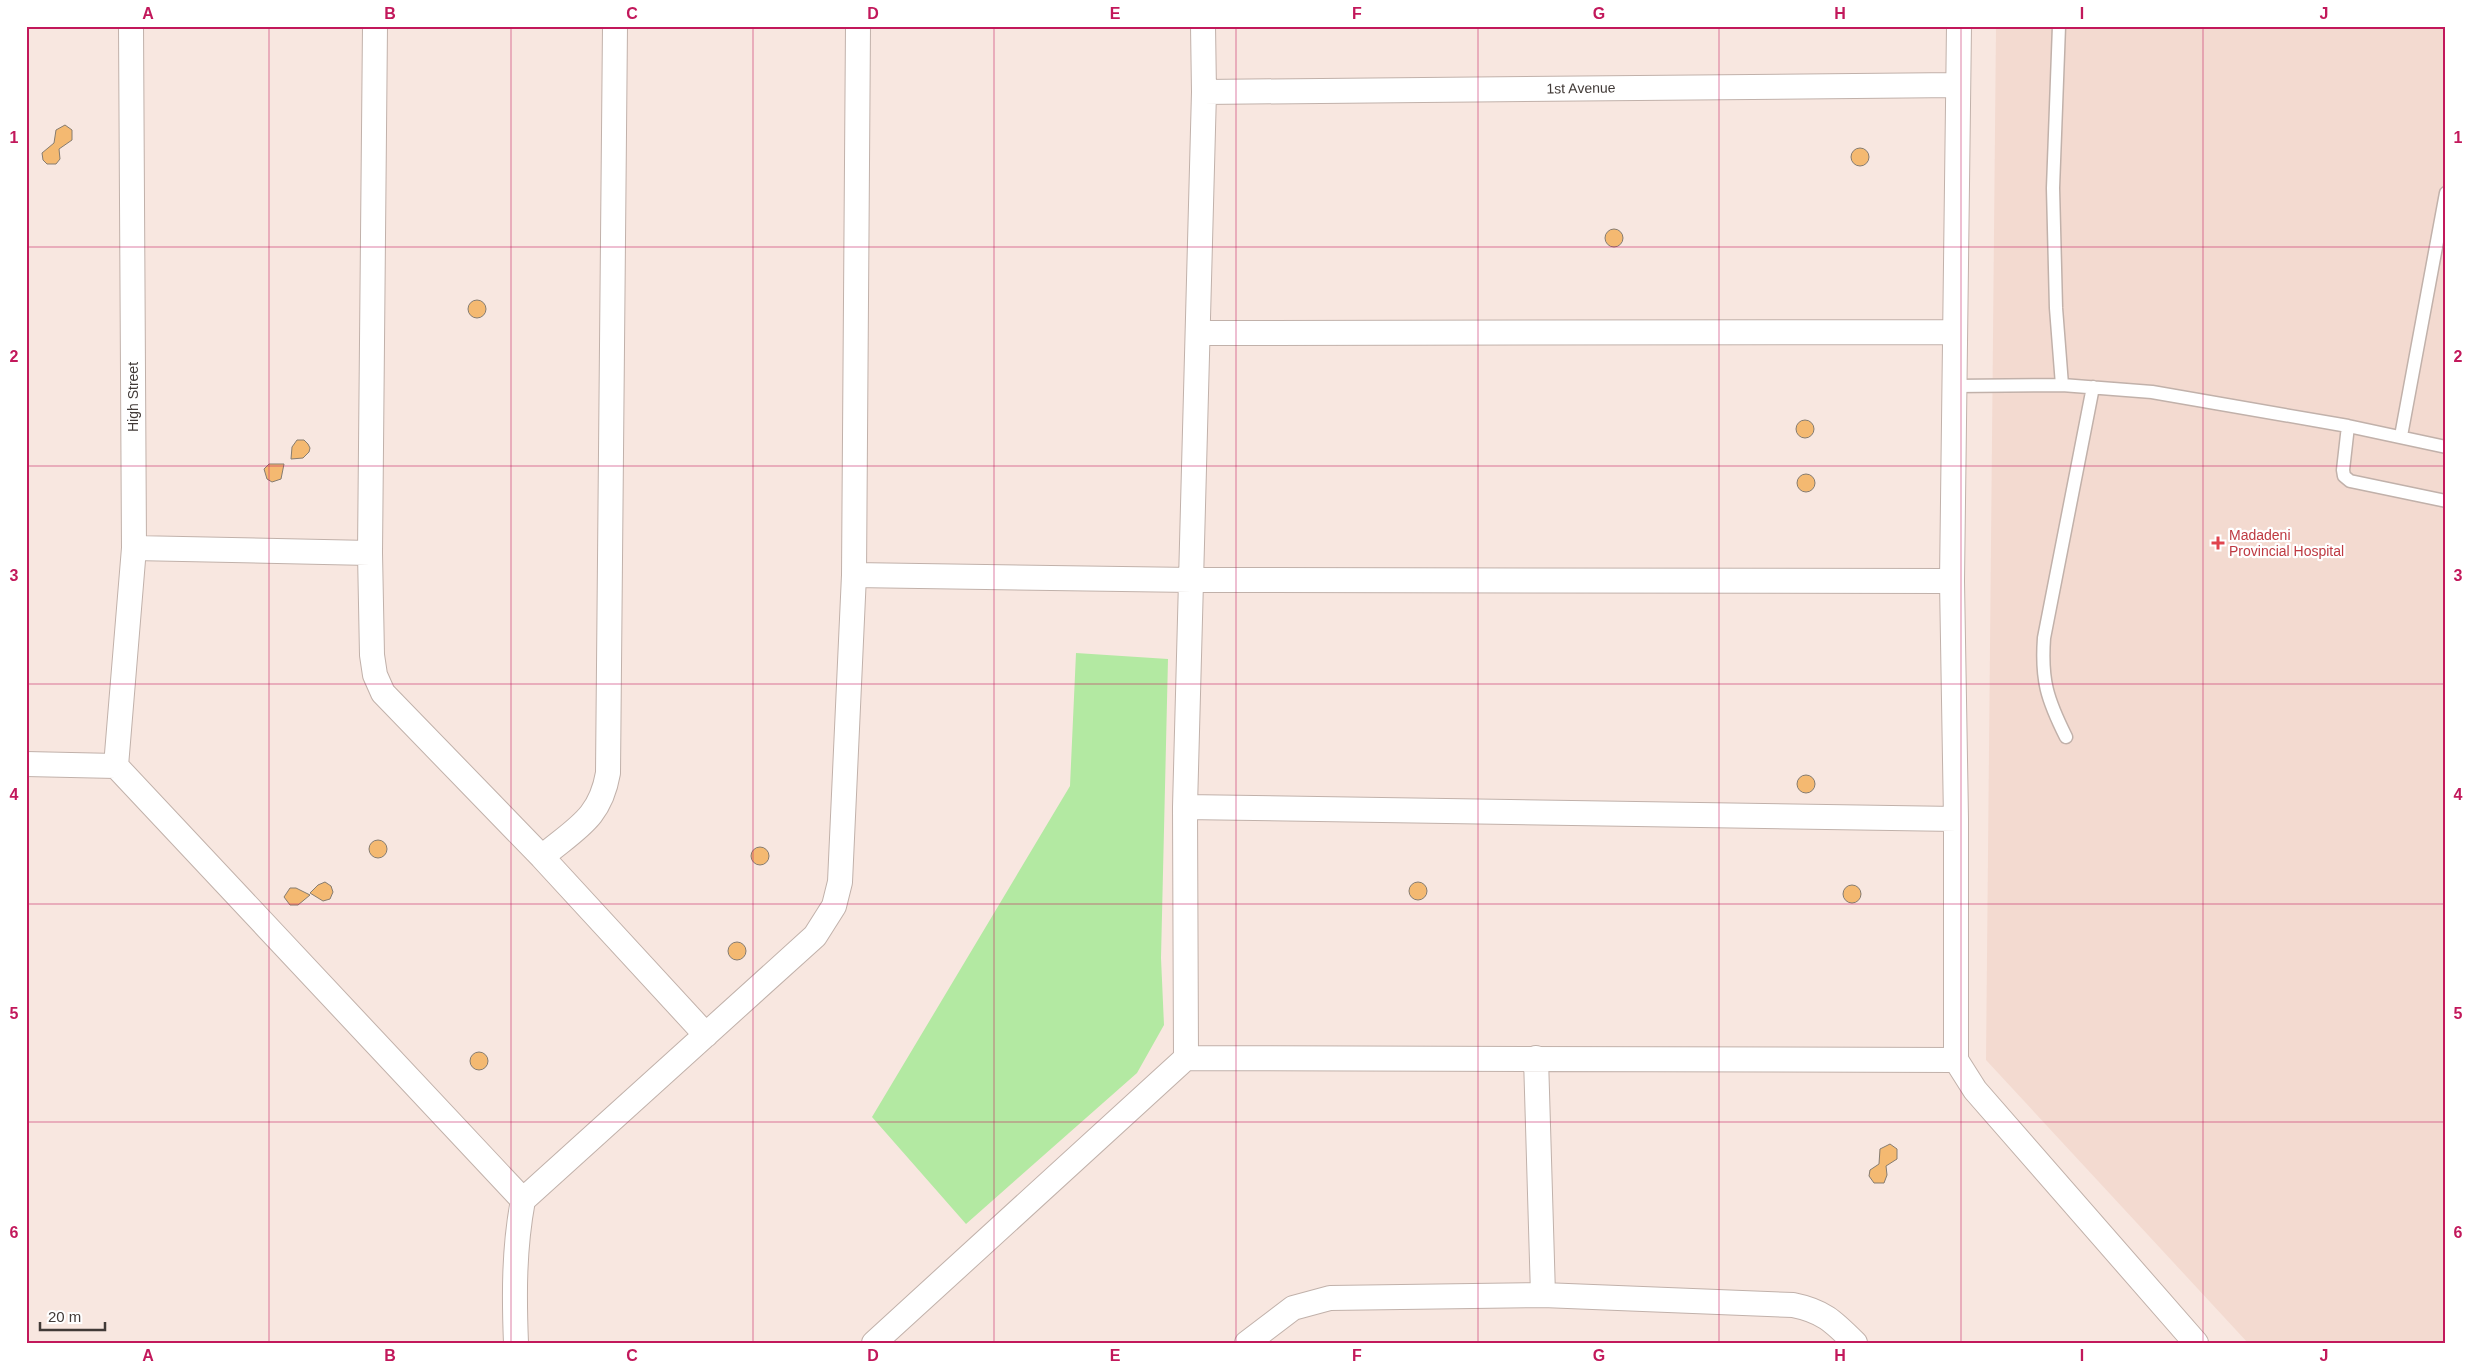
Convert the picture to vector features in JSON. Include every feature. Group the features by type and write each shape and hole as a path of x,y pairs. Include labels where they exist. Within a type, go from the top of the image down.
{"street":[{"name":"High Street","path":"116,766 134,548 131,26"},
{"path":"375,26 370,554 372,655 376,675 383,693 542,857 706,1035"},
{"path":"542,857 592,815 605,792 608,773 615,26"},
{"path":"516,1343 516,1234 523,1200 815,936 834,906 840,882 854,575 858,26"},
{"path":"1186,1058 1185,807 1204,92 1203,26"},
{"path":"1959,26 1952,581 1956,819 1956,1060 1975,1090 2196,1343"},
{"name":"1st Avenue","path":"1204,92 1957,85"},
{"path":"1198,333 1954,332"},
{"path":"134,548 370,554"},
{"path":"854,575 1192,580 1952,581"},
{"path":"26,764 116,766 523,1200"},
{"path":"1185,807 1956,819"},
{"path":"874,1343 1186,1058 1956,1060"},
{"path":"1536,1058 1543,1295"},
{"path":"1247,1343 1293,1308 1330,1298 1543,1295 1793,1305 1815,1310 1837,1325 1854,1343"}],"lane":[{"path":"2059,26 2053,188 2056,308 2062,385"},
{"path":"2401,436 2446,193"},
{"path":"1954,386 2062,385 2152,392 2348,426 2446,447"},
{"path":"2066,736 2044,685 2042,664 2044,638 2093,387"},
{"path":"2348,426 2343,470 2344,476 2350,481 2446,501"}],"shaded area":[{"name":"Madadeni Provincial Hospital","path":"1996,26 2446,26 2446,1343 2248,1343 1986,1060"}],"green space":[{"path":"1076,653 1168,659 1161,958 1164,1025 1137,1073 966,1224 872,1117 1070,786"}],"building":[{"path":"65,125 72,130 72,140 59,149 60,159 56,164 47,164 43,160 42,153 54,143 56,130"},
{"path":"1860,148 1868,153 1869,157 1864,165 1860,166 1852,161 1851,157 1856,149"},
{"path":"1614,229 1622,234 1623,238 1618,246 1614,247 1606,242 1605,238 1610,230"},
{"path":"477,300 485,305 486,309 481,317 477,318 469,313 468,309 473,301"},
{"path":"1805,420 1813,425 1814,429 1809,437 1805,438 1797,433 1796,429 1801,421"},
{"path":"297,440 304,440 308,444 309,452 303,458 291,459 292,447"},
{"path":"269,464 284,464 281,479 272,482 267,479 264,469"},
{"path":"1806,474 1814,479 1815,483 1810,491 1806,492 1798,487 1797,483 1802,475"},
{"path":"1806,775 1813,777 1815,784 1813,791 1806,793 1799,791 1797,784 1799,777"},
{"path":"378,840 386,845 387,849 382,857 378,858 370,853 369,849 374,841"},
{"path":"756,847 764,847 769,852 767,863 756,865 751,860 751,852"},
{"path":"325,882 331,886 333,892 330,899 323,901 310,893 318,885"},
{"path":"1418,882 1424,885 1427,891 1424,897 1418,900 1412,897 1409,891 1412,885"},
{"path":"1852,885 1860,890 1861,894 1856,902 1852,903 1844,898 1843,894 1848,886"},
{"path":"290,888 296,888 310,895 298,905 290,905 284,897"},
{"path":"737,942 743,945 746,951 743,957 737,960 731,957 728,951 731,945"},
{"path":"479,1052 487,1057 488,1061 483,1069 479,1070 471,1065 470,1061 475,1053"},
{"path":"1890,1144 1897,1149 1897,1159 1886,1166 1887,1175 1884,1183 1874,1183 1869,1176 1870,1170 1879,1164 1880,1149"}],"place":[{"name":"Madadeni Provincial Hospital","path":"2218,543"}]}
